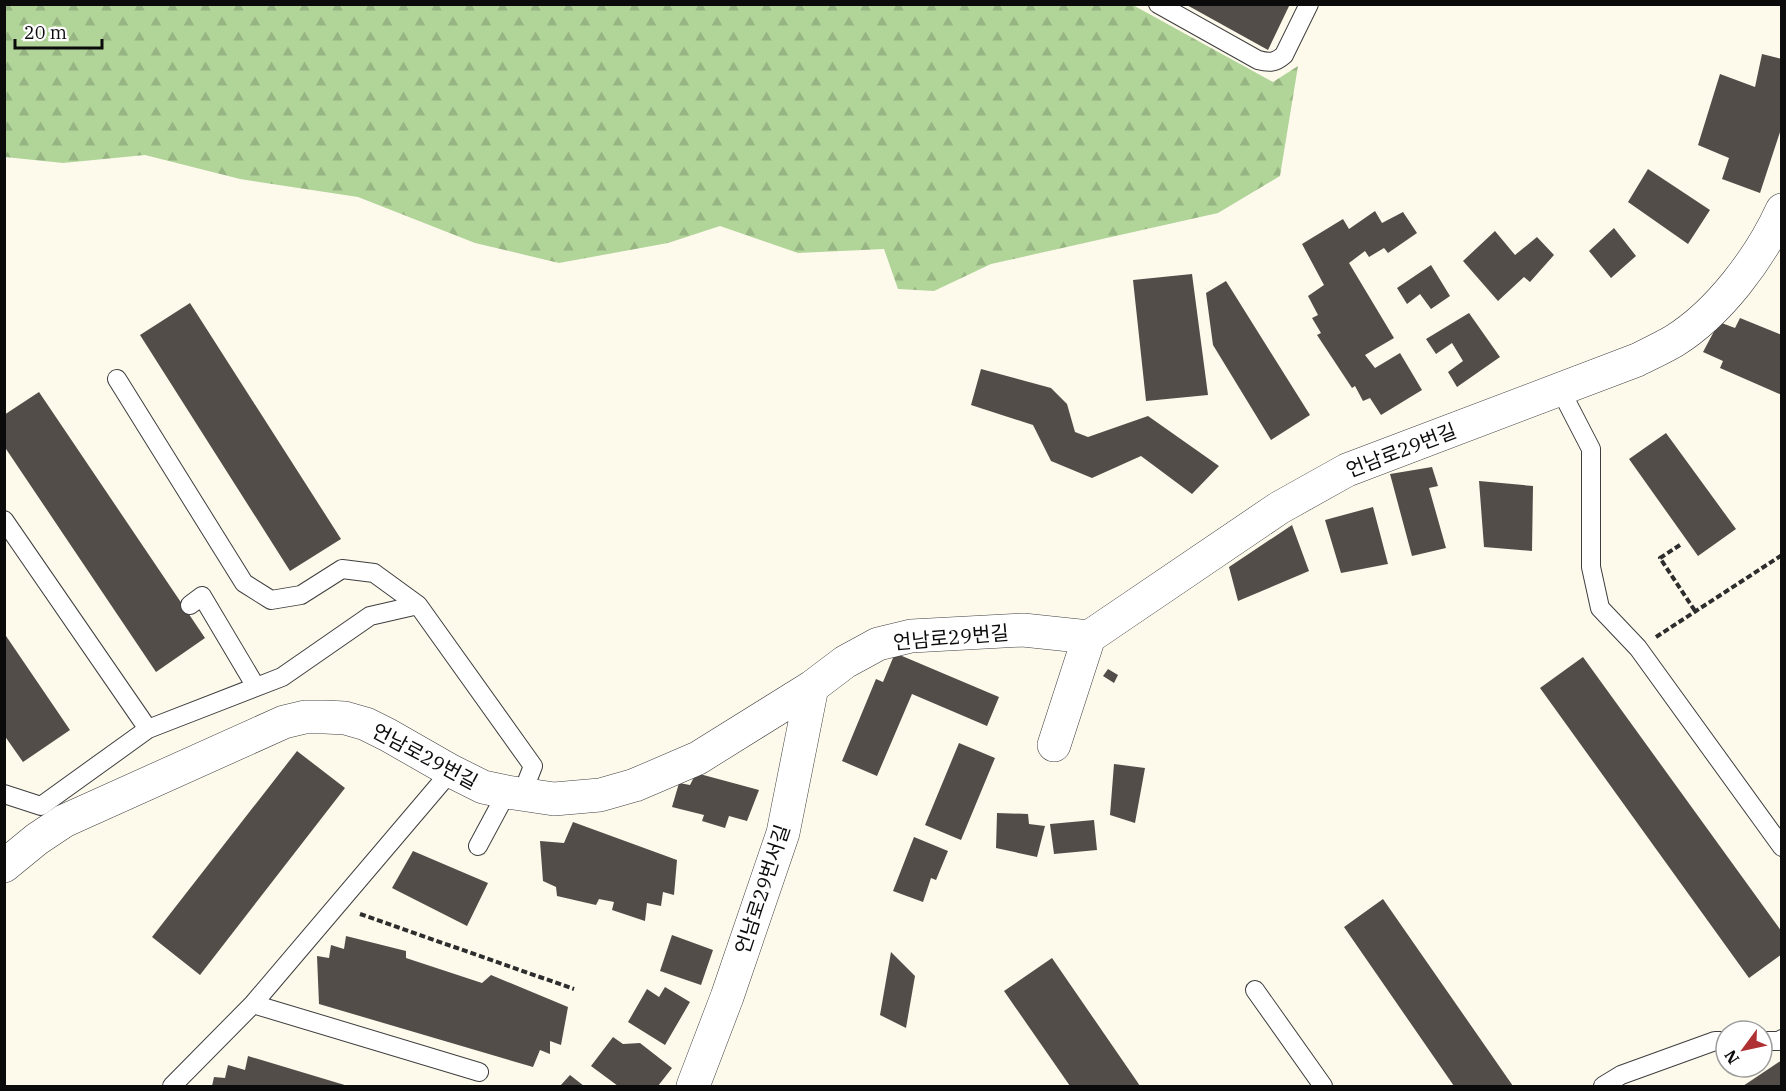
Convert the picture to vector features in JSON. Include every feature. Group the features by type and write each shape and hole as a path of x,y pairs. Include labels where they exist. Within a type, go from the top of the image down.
{"street":[{"name":"언남로29번길","path":"4,866 37,839 64,821 284,722 305,717 345,718 366,724 483,787 554,799 600,795 635,785 698,758 812,687 845,662 878,644 911,636 1023,630 1089,638 1279,508 1325,481 1347,470 1637,360 1675,340 1711,310 1737,282 1763,247 1782,210"},
{"path":"1054,745 1089,638"},
{"name":"언남로29번서길","path":"693,1086 727,997 783,833 812,687"}],"lane":[{"path":"1158,4 1258,60 1268,63 1277,61 1284,55 1309,4"},
{"path":"117,379 244,583 271,600 301,595 342,569 374,573 418,605 533,766 478,846"},
{"path":"1560,389 1591,448 1591,567 1600,608 1638,648 1782,847"},
{"path":"4,520 148,729"},
{"path":"190,605 202,596 256,687"},
{"path":"4,794 41,806 148,729 282,677 370,616 418,605"},
{"path":"172,1086 253,1004 451,771"},
{"path":"1255,990 1323,1086"},
{"path":"253,1004 479,1072"},
{"path":"1603,1086 1621,1075 1714,1041"}],"path":[{"path":"1680,545 1660,558 1695,611"},
{"path":"1638,648 1782,555"},
{"path":"337,906 574,989"}],"green space":[{"path":"1131,4 1273,82 1298,66 1280,176 1218,213 991,264 934,291 898,289 884,249 798,253 720,226 668,243 559,263 475,243 358,197 240,179 145,155 63,163 5,157 5,5"}],"building":[{"path":"1185,4 1290,4 1268,50"},
{"path":"1762,54 1782,59 1782,126 1760,193 1722,179 1729,158 1698,145 1720,74 1755,87"},
{"path":"1648,169 1710,210 1688,244 1628,202"},
{"path":"1375,211 1382,223 1403,212 1417,233 1388,253 1384,248 1369,257 1365,251 1349,263 1394,338 1365,355 1375,368 1400,353 1422,390 1381,415 1370,398 1363,401 1355,386 1352,388 1317,335 1321,333 1312,318 1318,315 1308,296 1324,285 1302,244 1343,219 1349,229"},
{"path":"1614,228 1636,256 1611,278 1589,251"},
{"path":"1495,231 1515,255 1537,237 1554,255 1530,282 1524,277 1498,301 1463,261"},
{"path":"1431,265 1450,296 1431,309 1420,294 1407,304 1397,288"},
{"path":"1192,274 1208,395 1146,401 1133,280"},
{"path":"1226,281 1310,415 1271,440 1213,345 1206,293"},
{"path":"190,303 341,539 290,571 140,335"},
{"path":"1469,313 1500,357 1457,387 1448,372 1463,361 1452,343 1436,354 1426,339"},
{"path":"1740,318 1782,335 1782,395 1720,368 1723,361 1703,352 1719,322 1735,328"},
{"path":"981,369 1051,388 1067,404 1075,432 1088,437 1148,416 1219,466 1192,494 1141,456 1092,478 1051,461 1033,425 971,405"},
{"path":"39,392 205,638 156,672 4,446 4,415"},
{"path":"1666,433 1736,529 1698,556 1629,459"},
{"path":"1432,467 1438,486 1429,488 1446,548 1412,556 1390,474"},
{"path":"1479,481 1533,486 1532,551 1484,547"},
{"path":"1373,507 1388,564 1341,573 1325,520"},
{"path":"1292,525 1309,571 1238,601 1229,567"},
{"path":"4,633 70,730 23,762 4,735"},
{"path":"895,653 999,697 987,726 912,694 877,776 842,761 876,679 883,682"},
{"path":"1583,657 1782,932 1782,954 1749,978 1540,688"},
{"path":"1108,669 1118,675 1114,683 1103,676"},
{"path":"959,743 995,758 961,840 925,825"},
{"path":"297,751 345,788 200,975 152,937"},
{"path":"1114,764 1145,768 1135,823 1110,815"},
{"path":"696,773 759,790 747,821 729,816 725,828 702,821 704,815 672,807 679,783 690,785"},
{"path":"997,813 1028,814 1029,824 1045,826 1037,857 996,848"},
{"path":"1094,820 1097,850 1054,854 1050,824"},
{"path":"573,822 677,860 674,895 663,892 661,906 647,903 645,921 612,910 614,902 599,899 596,905 557,896 556,887 543,881 540,841 564,843"},
{"path":"914,837 948,851 936,880 931,878 923,902 893,891"},
{"path":"413,851 488,883 467,926 392,888"},
{"path":"1383,899 1513,1086 1454,1086 1344,927"},
{"path":"672,935 713,950 701,985 660,971"},
{"path":"346,936 406,951 406,958 482,983 491,975 568,1007 561,1045 550,1041 550,1054 540,1050 533,1067 319,1004 317,956 329,958 331,945 344,949"},
{"path":"891,952 915,976 906,1028 880,1015"},
{"path":"1052,958 1140,1086 1070,1086 1004,991"},
{"path":"665,987 690,1002 665,1045 628,1022 647,989 659,997"},
{"path":"613,1037 623,1044 640,1043 672,1068 658,1086 618,1086 591,1066"},
{"path":"248,1056 348,1086 212,1086 214,1077 225,1078 228,1065 245,1070"},
{"path":"1782,1060 1782,1086 1743,1086 1754,1079 1774,1079 1774,1065"},
{"path":"570,1075 584,1086 560,1086"}]}
